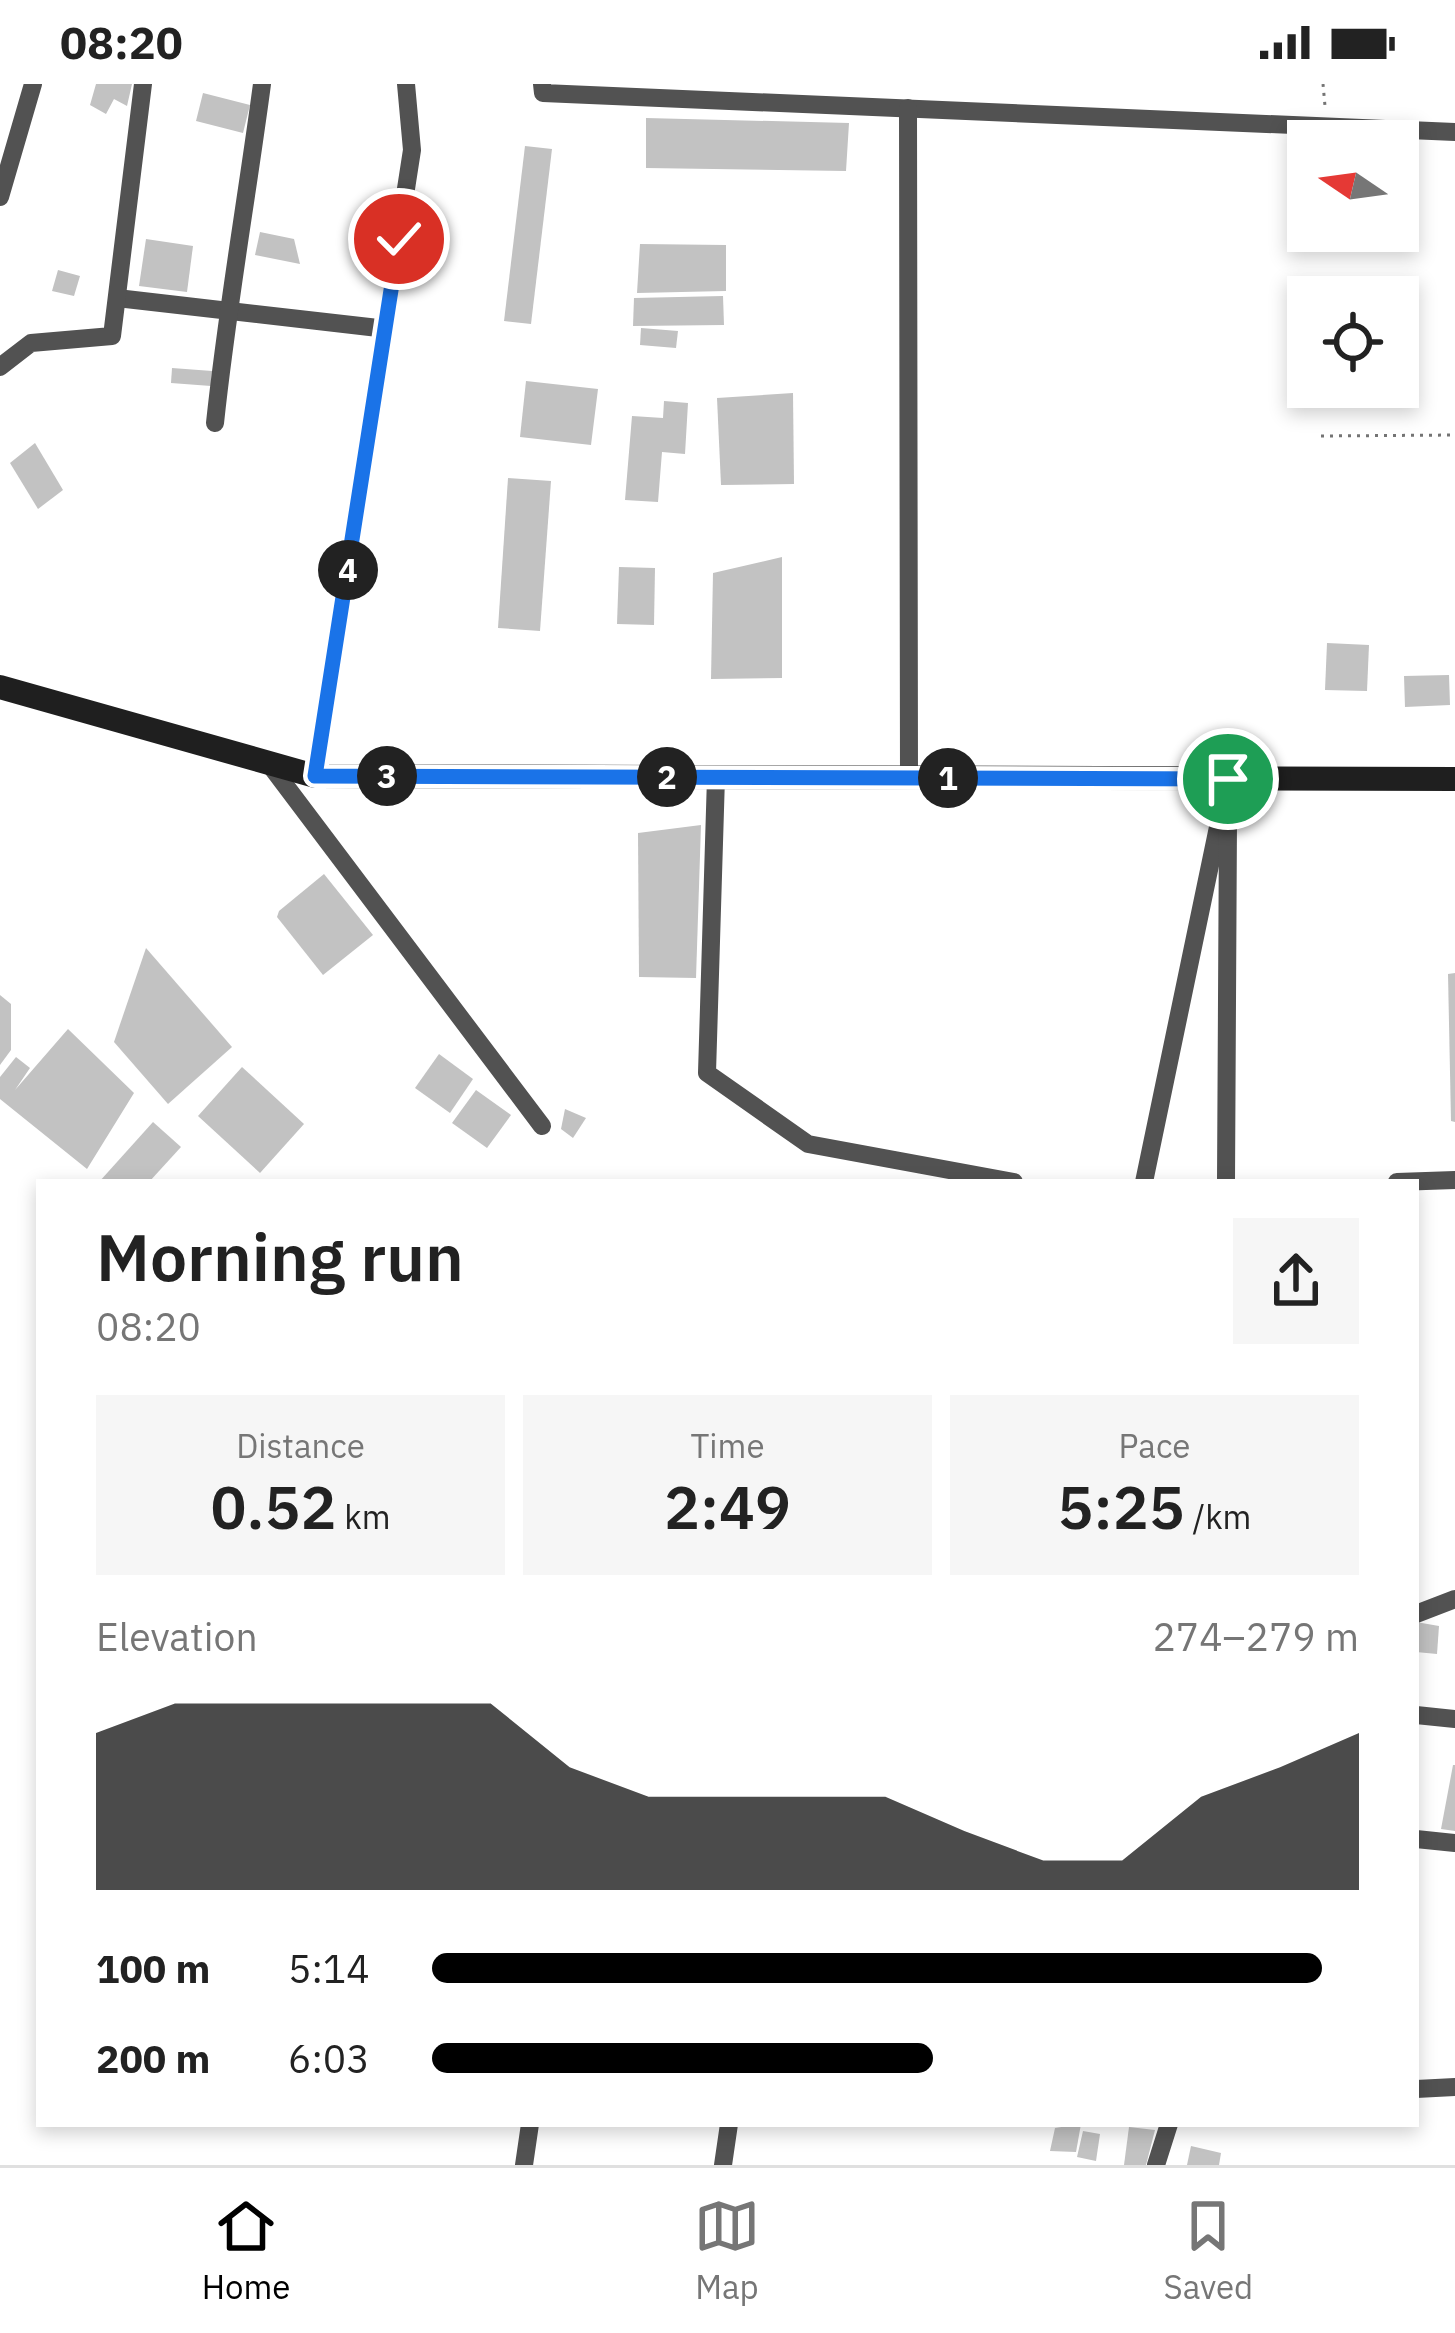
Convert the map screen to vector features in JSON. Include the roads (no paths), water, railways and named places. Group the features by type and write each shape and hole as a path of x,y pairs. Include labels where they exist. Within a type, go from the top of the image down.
{"main road":[{"path":"0,687 315,776 1455,779"}],"street":[{"path":"0,197 33,84"},
{"path":"0,367 31,343 112,336 143,84"},
{"path":"214,424 226,308 239,223 253,175 262,84"},
{"path":"315,776 412,150 406,84"},
{"path":"542,84 543,93 1455,132"},
{"path":"908,108 909,778"},
{"path":"116,298 387,329"},
{"path":"269,765 542,1126"},
{"path":"716,777 707,1073 808,1144 998,1179"},
{"path":"1145,1179 1228,779"},
{"path":"1226,1179 1228,779"},
{"path":"1419,1181 1455,1180"},
{"path":"1419,1614 1455,1599"},
{"path":"1419,1715 1455,1719"},
{"path":"1419,1839 1455,1844"},
{"path":"1419,2089 1455,2087"},
{"path":"524,2165 530,2127"},
{"path":"723,2165 729,2127"},
{"path":"1156,2165 1168,2127"}]}
